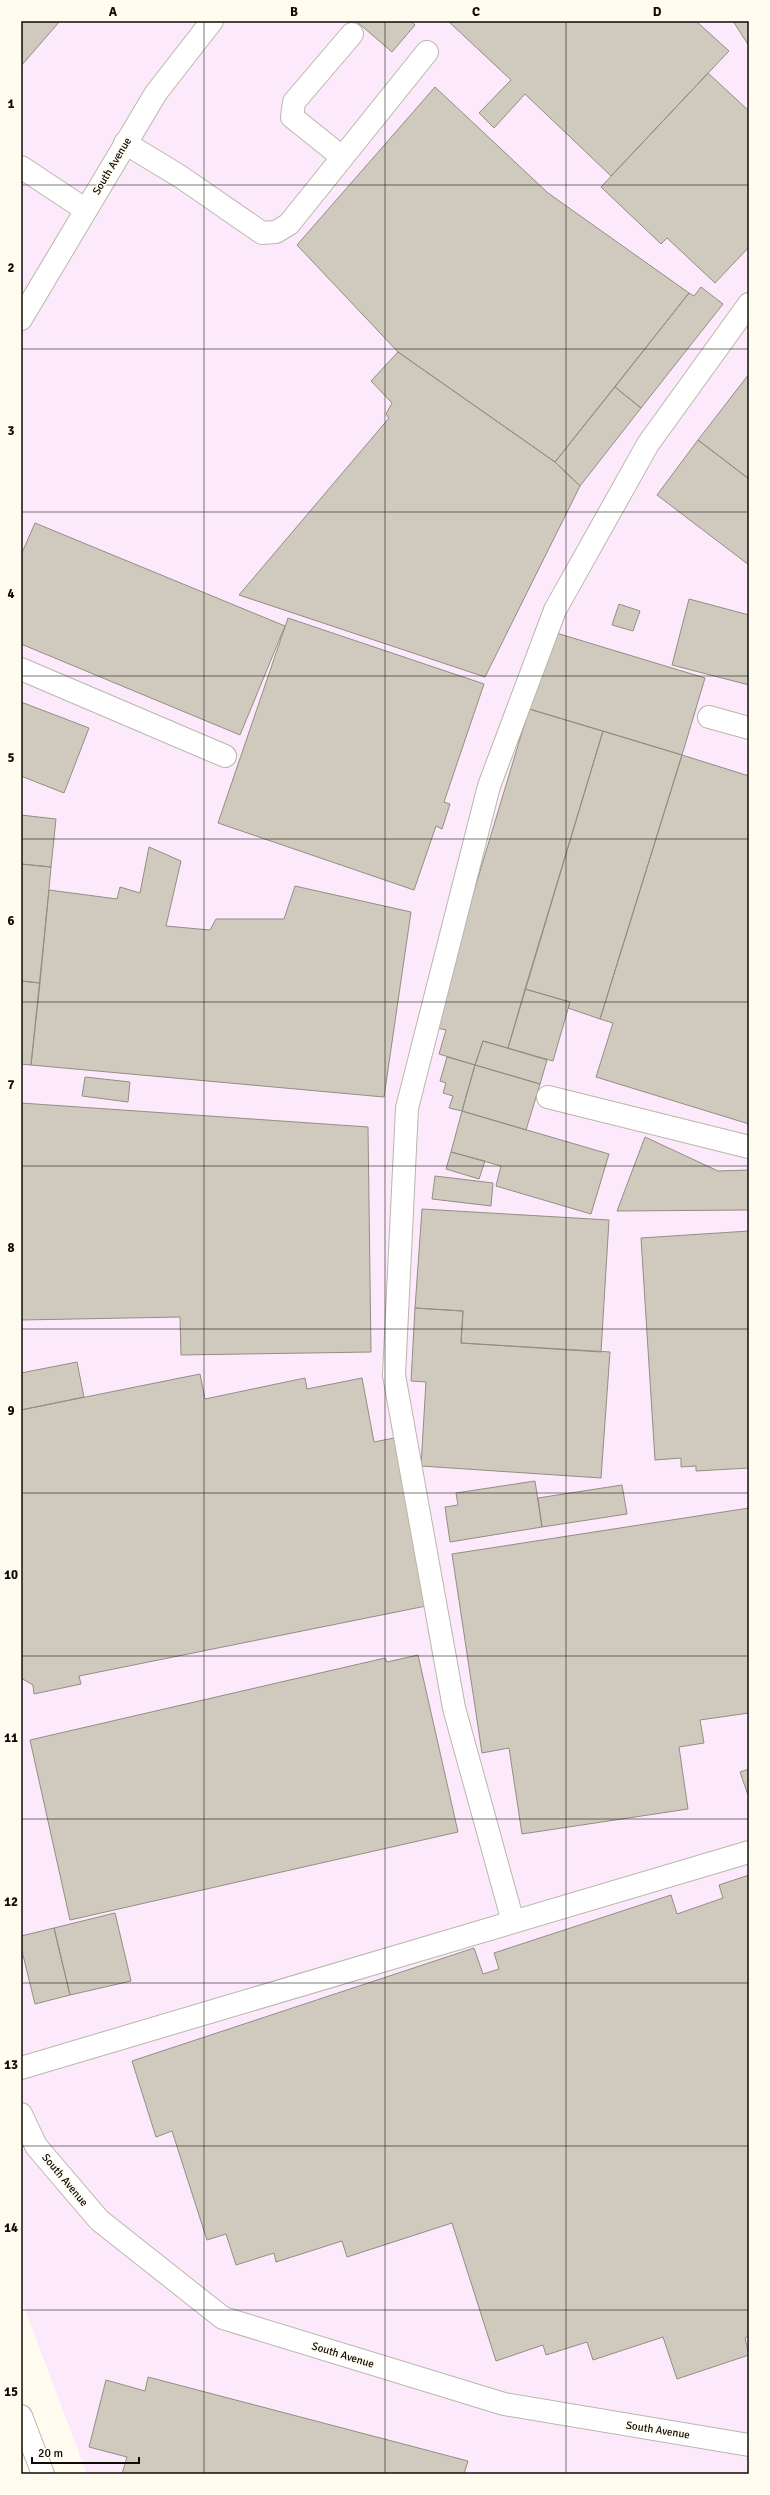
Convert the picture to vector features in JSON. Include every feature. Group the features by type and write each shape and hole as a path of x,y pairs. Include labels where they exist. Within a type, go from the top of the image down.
{"street":[{"name":"South Avenue","path":"21,319 156,93 212,21"},
{"path":"342,157 292,117 294,102 352,34"},
{"path":"125,144 181,177 262,234 276,232 289,224 427,52"},
{"path":"21,167 86,210"},
{"path":"513,1922 454,1708 394,1375 407,1108 489,786 555,610 648,444 749,304"},
{"path":"21,670 225,756"},
{"path":"709,718 749,728"},
{"path":"548,1097 749,1147"},
{"path":"21,2068 749,1852"},
{"name":"South Avenue","path":"21,2114 36,2146 99,2220 223,2318 504,2404 749,2445"},
{"path":"21,2416 43,2474"}],"shaded area":[{"path":"21,21 749,21 749,2474 87,2474 21,2299"}],"building":[{"path":"21,21 60,21 21,66"},
{"path":"356,21 411,21 415,25 392,52"},
{"path":"448,21 696,21 729,51 611,176 525,94 494,128 479,113 511,80"},
{"path":"733,21 749,21 749,46"},
{"path":"708,73 749,111 749,247 715,283 667,238 661,244 601,187"},
{"path":"435,87 548,193 689,293 555,462 398,352 297,245"},
{"path":"701,287 723,304 641,408 615,387 689,293 694,296"},
{"path":"398,352 555,462 580,486 485,677 239,595 389,418 386,414 392,403 371,381"},
{"path":"749,374 749,479 698,440"},
{"path":"615,387 641,408 580,486 555,462"},
{"path":"698,440 749,479 749,565 657,495"},
{"path":"35,523 285,626 240,735 21,644 21,555"},
{"path":"689,599 749,615 749,685 672,665"},
{"path":"619,604 640,611 633,631 612,625"},
{"path":"288,618 484,684 444,802 450,804 442,829 436,826 414,890 218,823"},
{"path":"553,632 705,678 682,755 529,709"},
{"path":"21,702 89,728 64,793 21,776"},
{"path":"529,709 603,731 508,1048 483,1041 475,1065 439,1054 446,1030 433,1027"},
{"path":"603,731 682,755 600,1019 568,1008 570,1002 525,989"},
{"path":"682,755 749,776 749,1124 596,1077 613,1023 600,1019"},
{"path":"21,815 56,819 51,867 21,864"},
{"path":"149,847 181,861 166,926 210,930 216,919 284,919 295,886 411,912 384,1097 31,1065 49,890 117,899 120,887 140,893"},
{"path":"21,864 51,867 40,983 21,981"},
{"path":"21,981 40,983 31,1065 21,1064"},
{"path":"525,989 570,1002 553,1061 508,1048"},
{"path":"483,1041 547,1060 540,1084 475,1065"},
{"path":"447,1057 475,1065 462,1111 449,1108 453,1096 443,1093 446,1083 440,1081"},
{"path":"475,1065 540,1084 526,1130 462,1111"},
{"path":"85,1077 130,1082 128,1102 82,1096"},
{"path":"21,1103 368,1127 371,1352 181,1355 180,1317 21,1320"},
{"path":"462,1111 609,1154 591,1214 496,1186 501,1166 451,1152"},
{"path":"645,1137 718,1171 749,1170 749,1210 617,1211"},
{"path":"451,1152 485,1161 479,1179 446,1169"},
{"path":"435,1176 493,1183 491,1206 432,1199"},
{"path":"422,1209 609,1220 601,1352 461,1343 463,1311 415,1308"},
{"path":"749,1231 749,1468 696,1471 696,1466 681,1467 681,1458 655,1460 641,1238"},
{"path":"415,1308 463,1311 461,1343 610,1352 601,1478 421,1466 426,1382 411,1381"},
{"path":"77,1362 84,1397 21,1410 21,1373"},
{"path":"200,1374 205,1399 305,1378 307,1389 362,1378 374,1442 399,1437 431,1605 79,1676 81,1684 34,1694 33,1685 21,1678 21,1410"},
{"path":"535,1481 542,1527 450,1542 445,1507 458,1505 456,1493"},
{"path":"622,1485 627,1514 542,1527 538,1498"},
{"path":"749,1508 749,1713 700,1720 704,1743 679,1747 688,1809 522,1834 509,1748 482,1753 452,1554"},
{"path":"418,1655 458,1832 70,1920 30,1740 385,1658 387,1662"},
{"path":"749,1769 749,1795 748,1795 740,1772"},
{"path":"749,1875 749,2336 745,2338 749,2355 677,2379 663,2337 593,2360 587,2342 546,2355 543,2345 496,2361 452,2223 347,2257 342,2241 276,2262 274,2253 236,2265 226,2234 207,2240 172,2131 156,2137 132,2061 474,1948 483,1974 499,1969 494,1953 671,1895 677,1914 723,1898 719,1885"},
{"path":"115,1913 131,1981 70,1995 54,1928"},
{"path":"54,1928 70,1995 35,2004 21,1947 21,1936"},
{"path":"148,2377 468,2461 464,2474 122,2474 127,2457 89,2447 106,2380 145,2391"}]}
